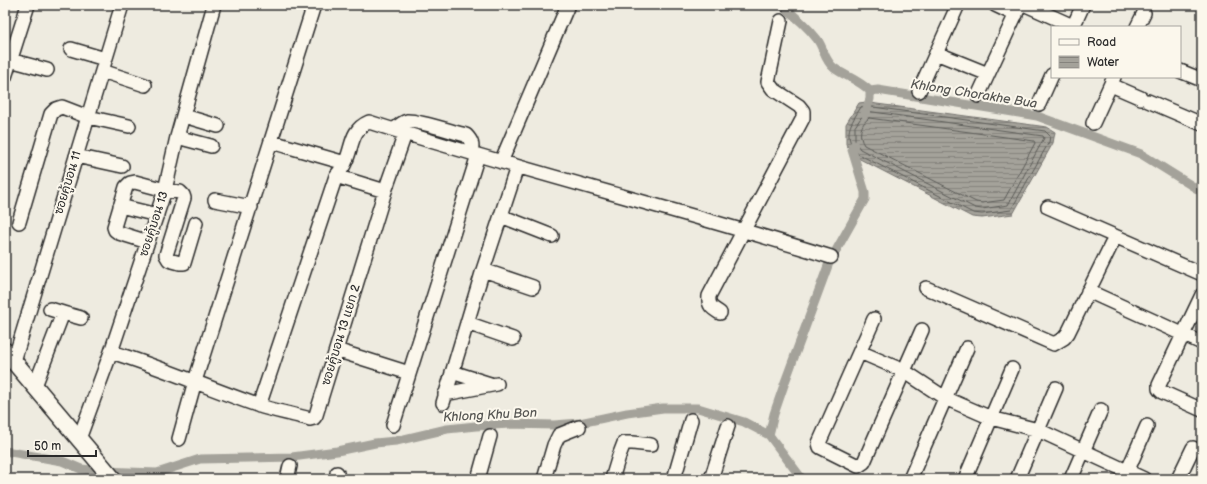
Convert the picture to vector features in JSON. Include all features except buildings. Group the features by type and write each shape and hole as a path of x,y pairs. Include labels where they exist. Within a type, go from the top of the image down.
{"main road":[{"path":"9,356 113,479"}],"street":[{"path":"5,77 28,5"},
{"name":"ซอยคู้บอน 11","path":"9,356 76,156 122,5"},
{"name":"ซอยคู้บอน 13","path":"79,439 111,352 165,190 177,137 214,5"},
{"path":"179,439 195,381 272,142 314,5"},
{"path":"501,162 568,5"},
{"path":"978,96 1018,10 995,5"},
{"path":"1026,5 1072,26"},
{"path":"1074,26 1083,5"},
{"path":"919,91 957,7"},
{"path":"1138,26 1144,13"},
{"path":"720,313 710,306 709,296 803,118 803,111 799,106 773,89 768,82 782,21"},
{"path":"71,49 144,85"},
{"path":"936,53 988,74"},
{"path":"10,60 47,70"},
{"path":"1181,71 1202,80"},
{"path":"1039,104 1051,77"},
{"path":"1093,123 1113,81 1144,100 1202,124"},
{"path":"19,222 51,114 56,109 62,107 88,117 129,126"},
{"path":"184,116 218,126"},
{"path":"259,406 336,176 345,163 356,132 362,125 368,122 400,132 402,123 408,121 417,122 466,135 471,140 475,154 393,425"},
{"name":"ซอยคู้บอน 13 แยก 2","path":"111,352 195,381 211,389 259,406 310,419 314,418 385,191 400,132"},
{"path":"177,137 211,146"},
{"path":"272,142 345,163"},
{"path":"475,154 743,230 831,257"},
{"path":"76,156 122,166"},
{"path":"452,372 494,384 444,398 483,270 517,167"},
{"path":"336,176 385,191"},
{"path":"148,242 119,233 114,227 126,187 130,183 135,182 165,190 180,192 183,195 184,198 166,255 169,260 184,263 196,223"},
{"path":"215,200 251,207"},
{"path":"120,206 157,215"},
{"path":"1048,207 1202,274"},
{"path":"501,216 552,236"},
{"path":"926,288 1054,344 1064,338 1116,237"},
{"path":"483,270 533,287"},
{"path":"1088,292 1202,343"},
{"path":"1202,295 1158,385 1162,392 1202,410"},
{"path":"50,309 81,318"},
{"path":"35,386 63,313"},
{"path":"874,319 819,443 820,447 858,466 864,462 922,330"},
{"path":"467,323 513,339"},
{"path":"910,479 967,348"},
{"path":"336,350 409,373"},
{"path":"860,352 904,371 945,398 991,418 1038,430 1083,450 1125,475 1144,479"},
{"path":"965,479 1012,369"},
{"path":"1017,479 1056,388"},
{"path":"1071,479 1101,410"},
{"path":"674,479 691,420"},
{"path":"712,479 728,426"},
{"path":"1125,475 1147,426"},
{"path":"544,479 554,445 559,435 579,427"},
{"path":"478,479 490,436"},
{"path":"612,479 624,443 633,442 651,445"},
{"path":"1178,479 1192,448"},
{"path":"287,479 290,466"}],"water":[{"path":"866,102 1047,127 1055,132 1053,143 1013,214 982,218 972,217 854,156 846,144 846,124 859,103"}],"waterway":[{"path":"781,5 813,34 826,58 834,68 870,91"},
{"name":"Khlong Chorakhe Bua","path":"870,91 878,90 1037,116 1141,154 1202,192"},
{"path":"865,114 870,99 870,91"},
{"path":"769,435 774,414 785,382 829,263 865,199 865,192 852,150 854,145"},
{"name":"Khlong Khu Bon","path":"5,451 62,461 81,469 157,473 200,459 292,457 337,451 375,443 396,441 447,429 510,424 554,425 580,423 627,413 663,408 698,408 744,422 769,435 802,479"}]}
